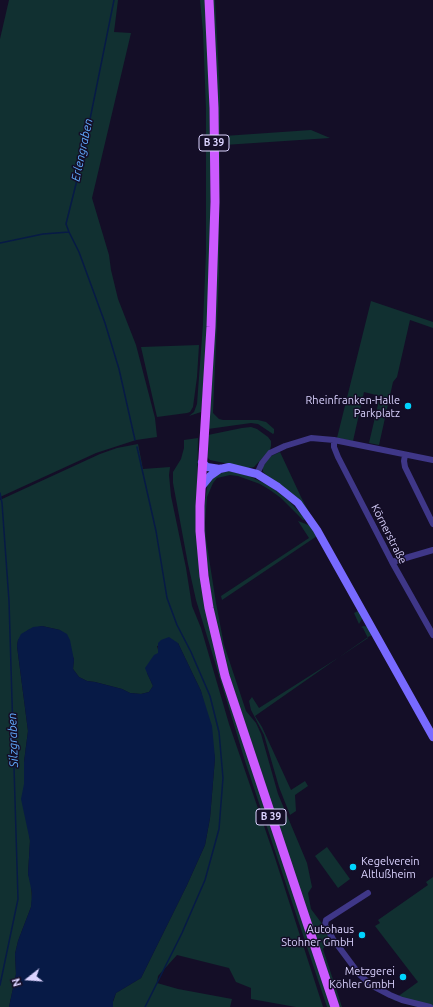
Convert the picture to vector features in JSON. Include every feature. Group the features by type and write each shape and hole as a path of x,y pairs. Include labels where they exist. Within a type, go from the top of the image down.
{"main road":[{"name":"B 39","path":"209,0 214,108 214,210 211,327 202,462 200,531 204,576 210,614 225,676 281,849 335,1007"}],"street":[{"path":"257,474 270,453 312,438 334,440 433,460"},
{"name":"Körnerstraße","path":"334,440 334,447 338,456 392,562 430,624 433,635"},
{"path":"405,455 405,467 433,524"},
{"path":"202,462 208,467 229,467"},
{"path":"202,462 225,464 229,467 257,474 292,497 310,518 433,737"},
{"path":"202,486 210,476 220,468"},
{"path":"392,562 433,550"},
{"path":"368,893 326,920 325,925 358,974 371,985 402,1000 430,1007"}],"green space":[{"path":"9,0 118,0 114,32 131,33 92,198 109,255 118,299 136,345 155,418 157,437 136,440 96,453 0,497 0,39"},
{"path":"200,0 205,0 209,61 211,245 207,346 201,412 189,416 194,412 197,404 203,324 206,252 206,109 203,32"},
{"path":"211,0 215,0 220,97 219,276 213,413 219,419 223,420 258,420 266,422 274,429 273,434 258,424 251,423 208,429 211,379"},
{"path":"311,130 330,138 224,145 224,136"},
{"path":"371,301 433,322 433,328 410,320 397,377 393,382 379,445 369,443 380,396 364,392 353,441 337,438"},
{"path":"199,345 193,407 190,412 187,413 157,417 141,347"},
{"path":"251,427 257,429 271,441 270,450 254,467 248,468 210,460 207,457 208,435"},
{"path":"198,438 197,504 204,599 331,1007 327,1007 245,761 196,600 173,483 173,472 181,459 184,448 184,440"},
{"path":"138,444 143,469 170,467 169,475 171,496 186,568 192,606 201,628 229,724 275,858 323,1007 296,1007 251,999 251,988 236,982 229,968 177,955 158,976 157,983 178,989 232,999 230,1007 113,1007 116,993 141,978 205,845 210,818 215,758 201,691 178,643 157,646 159,653 147,673 153,686 149,692 141,694 130,693 122,689 87,681 79,677 73,669 74,659 60,630 42,626 28,630 18,640 17,646 28,731 24,762 24,784 30,841 28,874 31,883 32,900 15,954 16,974 9,1007 0,1007 0,500 100,454 117,448"},
{"path":"280,452 310,514 263,472 263,466 271,456"},
{"path":"229,471 249,476 270,486 289,501 306,519 303,520 281,498 270,490 260,484 238,476 230,475 217,478 213,483 207,497 205,523 206,539 224,645 246,711 256,723 261,734 278,794 307,863 312,887 308,893 311,909 323,925 330,938 323,949 342,1007 338,1007 217,638 204,542 204,505 208,482 214,475"},
{"path":"298,521 311,526 318,536 363,617 359,624 354,613 358,611 317,536 222,600 221,596 309,538"},
{"path":"361,627 368,627 372,635 368,637"},
{"path":"368,637 368,638 339,657"},
{"path":"339,657 255,716 262,727 291,790 305,781 308,786 295,795 296,811 290,815 279,787 264,735 251,710 249,701 252,697 259,708"},
{"path":"327,847 350,879 338,888 315,856"},
{"path":"433,877 433,1007 418,1007 393,1000 418,982 375,926 380,923 378,920 428,885 426,882"}],"water":[{"path":"42,626 60,630 67,634 70,640 74,660 73,669 79,677 87,681 122,689 130,693 141,694 149,692 153,686 145,668 154,655 158,653 158,643 169,637 178,643 201,691 212,726 215,758 210,818 205,845 141,978 116,993 113,1001 113,1007 9,1007 16,974 15,954 18,941 31,907 32,893 28,874 30,841 21,799 24,784 24,762 28,731 17,646 21,634 33,627"}],"waterway":[{"name":"Erlengraben","path":"0,243 43,234 69,232 66,224 81,164 114,0"},
{"path":"69,232 79,252 105,323 119,369 135,440"},
{"path":"137,447 156,531 167,598 177,625 191,652 210,696 219,732 223,778 219,829 205,880 182,933 145,1007"},
{"name":"Silzgraben","path":"0,493 9,601 18,899 0,985"}],"place":[{"name":"Rheinfranken-Halle Parkplatz","path":"408,406"},
{"name":"Kegelverein Altlußheim","path":"353,867"},
{"name":"Autohaus Stohner GmbH","path":"362,935"},
{"name":"Metzgerei Köhler GmbH","path":"403,977"}]}
